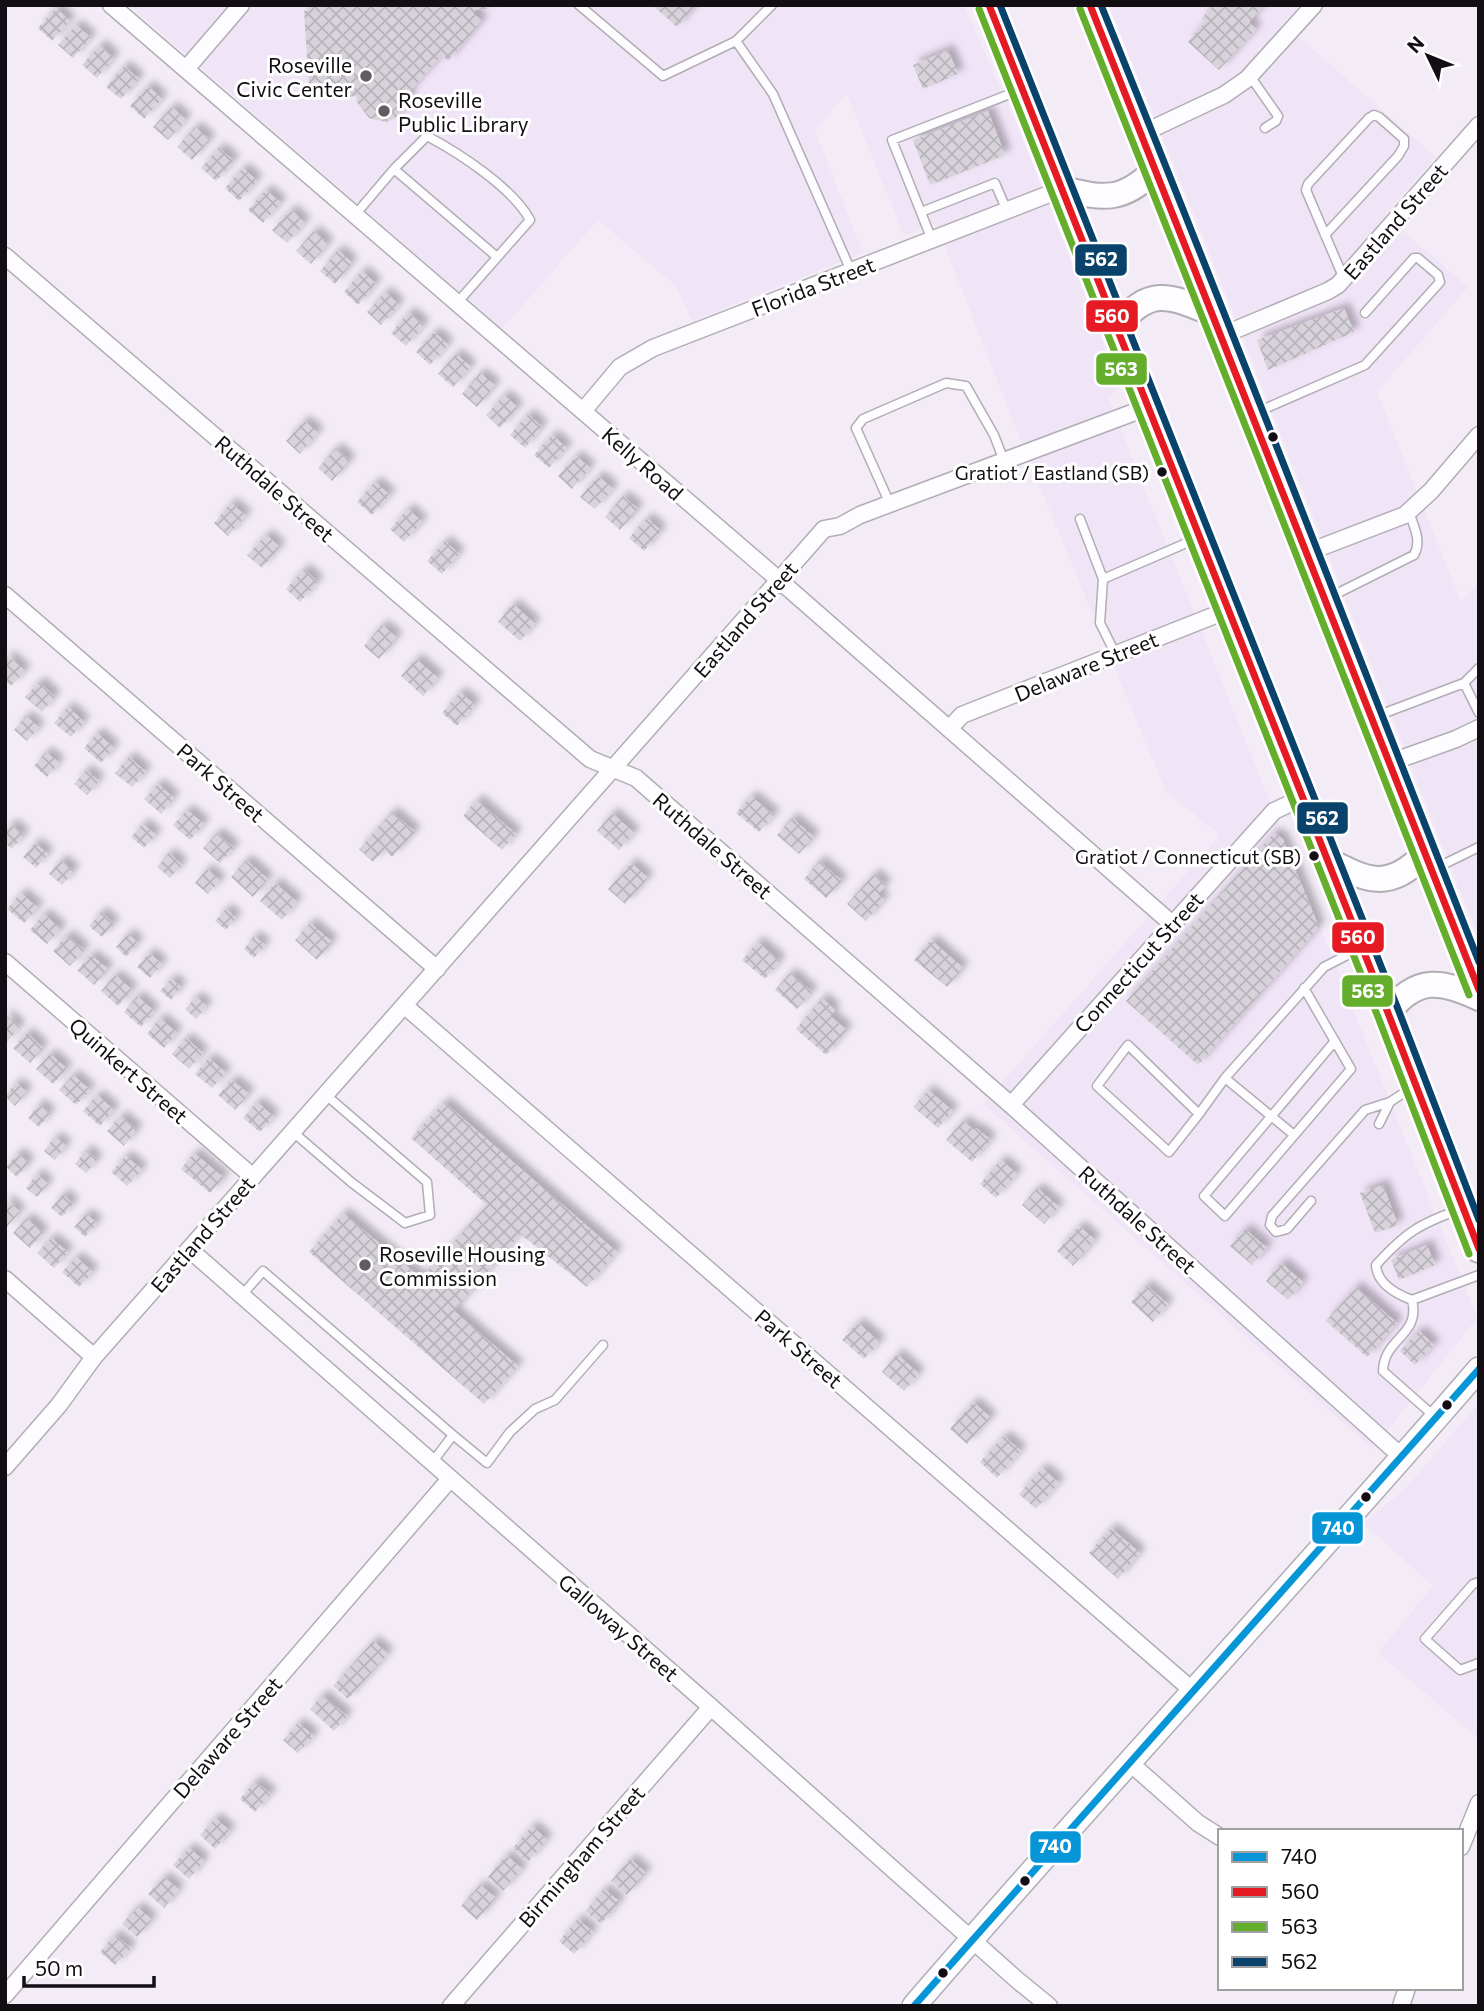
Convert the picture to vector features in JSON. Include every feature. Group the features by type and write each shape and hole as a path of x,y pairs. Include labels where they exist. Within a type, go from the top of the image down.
{"main road":[{"path":"989,5 1388,1013 1479,1250"},
{"path":"1090,5 1218,324 1427,863 1476,976"},
{"path":"1062,189 1105,197 1120,195 1132,190 1155,170"},
{"path":"1117,327 1129,312 1150,299 1164,298 1181,300 1218,324"},
{"path":"1327,860 1353,874 1371,879 1387,879 1427,863"},
{"path":"1388,1013 1409,990 1423,984 1458,988 1479,998"},
{"path":"914,2006 1479,1369"}],"street":[{"name":"Kelly Road","path":"111,5 779,580 1171,923"},
{"path":"186,69 241,5"},
{"path":"1141,134 1224,95 1250,76 1314,5"},
{"name":"Eastland Street","path":"1218,324 1328,292 1344,279 1479,125"},
{"name":"Florida Street","path":"583,411 610,378 634,358 701,329 1062,189"},
{"name":"Ruthdale Street","path":"5,256 590,759 636,778 1011,1105 1402,1457"},
{"name":"Eastland Street","path":"5,1467 59,1405 94,1357 824,529 840,526 890,504 1148,407"},
{"path":"1306,553 1387,524 1409,511 1431,491 1479,435"},
{"name":"Park Street","path":"5,595 437,969"},
{"name":"Delaware Street","path":"949,729 962,715 1228,610"},
{"path":"1389,763 1479,728"},
{"name":"Connecticut Street","path":"1011,1105 1274,811 1302,798"},
{"name":"Quinkert Street","path":"5,962 253,1177"},
{"name":"Park Street","path":"405,1006 1193,1691"},
{"name":"Galloway Street","path":"189,1249 1049,2006"},
{"path":"5,1279 94,1357"},
{"name":"Delaware Street","path":"5,1995 450,1479"},
{"name":"Birmingham Street","path":"451,2006 711,1707"},
{"path":"1129,1762 1198,1823 1218,1836"},
{"path":"1463,1842 1479,1803"}],"lane":[{"path":"579,5 663,76 736,41 772,5"},
{"path":"736,41 773,94 851,271"},
{"path":"1250,76 1278,116 1276,121 1265,128"},
{"path":"932,240 892,140 1023,89"},
{"path":"1325,234 1398,156 1404,146 1404,139 1379,117 1369,118 1308,184 1307,195 1344,279"},
{"path":"355,215 394,169 427,136 457,152 523,207 530,220 457,303"},
{"path":"394,169 497,257"},
{"path":"921,212 995,183 1007,211"},
{"path":"1253,415 1366,365 1440,282 1438,275 1418,258 1414,258 1365,313"},
{"path":"890,504 856,428 863,419 946,383 966,386 994,435 1004,461"},
{"path":"1325,599 1414,555 1418,540 1409,511"},
{"path":"1080,519 1103,579 1100,623 1116,655"},
{"path":"1103,579 1199,538"},
{"path":"1371,718 1464,683 1479,668"},
{"path":"1464,683 1479,713"},
{"path":"1427,863 1479,847"},
{"path":"1199,1114 1128,1045 1097,1086 1169,1152 1199,1114 1225,1078 1304,988 1324,967 1362,947"},
{"path":"1304,988 1335,1041 1351,1069 1225,1216 1203,1196 1335,1041"},
{"path":"1225,1078 1294,1135"},
{"path":"1311,1200 1287,1229 1276,1232 1270,1225 1272,1216 1365,1110 1391,1102 1415,1085"},
{"path":"293,1132 351,1182 405,1223 430,1215 427,1182 326,1095"},
{"path":"1379,1124 1391,1102"},
{"path":"1462,1208 1428,1221 1399,1239 1376,1265 1376,1273 1392,1292 1412,1300 1479,1275"},
{"path":"242,1295 263,1271 487,1463 510,1432 535,1409 555,1400 603,1345"},
{"path":"1412,1300 1416,1314 1383,1360 1382,1371 1436,1418"},
{"path":"431,1464 453,1435"},
{"path":"1479,1582 1473,1584 1425,1639 1460,1670 1479,1663"}],"shaded area":[{"path":"129,5 964,5 1017,126 1116,374 1116,391 1108,398 1477,1318 1373,1449 983,1104 1220,835 1166,792 1019,436 936,224 904,236 847,94 815,130 863,253 692,321 676,286 598,220 502,329"},
{"path":"1109,5 1301,5 1284,24 1436,157 1385,215 1468,287 1377,392 1461,602 1479,583 1479,938 1203,236"},
{"path":"1479,1403 1479,1739 1378,1653 1433,1586 1363,1523 1405,1489"}],"building":[{"name":"Roseville Civic Center","path":"314,5 491,5 488,9 476,10 473,13 482,21 448,61 442,55 409,92 408,106 399,116 386,122 369,118 356,101 357,96 310,100 304,11"},
{"path":"652,5 696,5 677,27"},
{"path":"1214,5 1264,5 1249,22 1256,29 1219,70 1188,42 1205,22 1201,19"},
{"path":"56,8 70,21 52,41 38,28"},
{"path":"76,25 91,38 73,58 58,45"},
{"path":"100,45 114,58 97,78 82,65"},
{"path":"948,50 958,74 923,89 913,65"},
{"path":"124,66 139,79 121,99 106,87"},
{"path":"148,86 162,99 144,119 130,106"},
{"path":"172,107 186,120 168,140 153,127"},
{"path":"988,111 1005,155 930,185 913,140"},
{"path":"195,127 210,140 192,160 177,147"},
{"path":"219,148 234,161 216,181 201,168"},
{"path":"243,168 257,181 239,201 225,188"},
{"path":"266,190 281,203 263,223 248,210"},
{"path":"291,210 305,223 287,243 272,230"},
{"path":"314,231 328,244 311,264 296,251"},
{"path":"338,250 352,263 335,284 320,271"},
{"path":"362,271 376,284 358,305 344,292"},
{"path":"385,292 399,305 381,325 367,312"},
{"path":"1344,308 1354,332 1268,370 1257,340"},
{"path":"409,312 424,325 406,346 391,333"},
{"path":"434,332 448,345 430,365 416,352"},
{"path":"456,354 471,367 453,387 438,374"},
{"path":"480,373 495,386 477,407 462,394"},
{"path":"504,395 518,408 500,428 486,415"},
{"path":"528,414 542,427 525,448 510,435"},
{"path":"304,421 318,433 300,454 286,441"},
{"path":"552,435 567,448 549,468 534,455"},
{"path":"336,448 350,461 332,481 318,468"},
{"path":"576,456 590,468 572,489 558,476"},
{"path":"598,476 613,489 595,509 580,497"},
{"path":"375,482 390,495 372,515 357,502"},
{"path":"623,496 638,509 620,530 605,517"},
{"path":"231,503 246,516 228,536 214,523"},
{"path":"408,509 422,522 404,542 390,529"},
{"path":"647,518 661,531 644,551 629,538"},
{"path":"266,535 280,547 262,568 247,555"},
{"path":"445,541 459,554 442,574 427,561"},
{"path":"304,569 318,582 300,602 286,589"},
{"path":"513,604 535,624 520,641 498,622"},
{"path":"382,625 397,638 379,659 364,646"},
{"path":"8,656 25,671 11,686 5,681 5,659"},
{"path":"416,659 438,678 423,696 401,676"},
{"path":"39,682 55,697 42,712 25,697"},
{"path":"460,692 475,705 457,726 442,713"},
{"path":"68,707 84,722 71,737 54,723"},
{"path":"26,716 39,728 27,741 14,730"},
{"path":"97,733 114,748 101,763 84,748"},
{"path":"46,752 59,763 47,777 34,766"},
{"path":"129,757 146,772 132,787 115,773"},
{"path":"86,770 99,781 87,795 74,784"},
{"path":"158,784 174,798 161,814 144,799"},
{"path":"751,796 774,815 759,832 736,813"},
{"path":"477,800 516,834 502,850 463,816"},
{"path":"187,810 204,824 190,840 173,825"},
{"path":"392,812 415,832 392,857 384,850 373,862 359,849"},
{"path":"612,813 634,833 619,850 597,831"},
{"path":"792,818 814,837 799,854 777,835"},
{"path":"11,824 24,835 12,849 5,843 5,831"},
{"path":"143,824 156,835 144,848 131,837"},
{"path":"217,833 234,848 220,863 203,848"},
{"path":"1274,833 1283,839 1319,927 1198,1065 1126,1001"},
{"path":"35,843 48,854 36,868 23,857"},
{"path":"169,853 182,865 170,878 157,867"},
{"path":"61,860 74,871 62,885 49,874"},
{"path":"246,860 268,879 253,897 231,877"},
{"path":"819,861 842,881 826,898 804,879"},
{"path":"631,863 648,878 625,904 608,889"},
{"path":"207,869 220,881 208,894 195,883"},
{"path":"874,874 886,885 878,894 884,900 866,921 847,904"},
{"path":"275,883 297,902 282,920 260,901"},
{"path":"21,893 38,908 24,923 7,909"},
{"path":"226,909 236,918 226,930 215,921"},
{"path":"101,912 114,924 102,937 89,926"},
{"path":"44,914 61,929 47,944 30,930"},
{"path":"310,923 332,942 317,960 295,940"},
{"path":"128,934 138,943 126,957 116,947"},
{"path":"67,935 84,950 70,966 53,951"},
{"path":"254,936 265,945 254,958 244,949"},
{"path":"931,940 963,968 947,987 914,960"},
{"path":"758,942 780,961 765,979 742,960"},
{"path":"149,953 162,964 150,978 137,967"},
{"path":"91,955 108,969 94,985 77,970"},
{"path":"790,973 812,992 797,1009 775,990"},
{"path":"115,975 132,990 118,1006 101,991"},
{"path":"171,979 181,987 171,1000 160,991"},
{"path":"137,996 154,1011 141,1027 124,1012"},
{"path":"196,997 207,1006 196,1019 185,1009"},
{"path":"822,998 835,1010 830,1016 847,1030 826,1055 796,1029"},
{"path":"5,1014 20,1027 5,1044"},
{"path":"160,1018 177,1033 164,1048 147,1034"},
{"path":"27,1033 43,1048 30,1063 13,1048"},
{"path":"186,1038 203,1053 189,1069 172,1054"},
{"path":"50,1054 67,1069 53,1084 36,1069"},
{"path":"209,1058 226,1073 212,1088 195,1074"},
{"path":"73,1075 90,1090 76,1105 59,1090"},
{"path":"232,1080 249,1094 235,1110 218,1095"},
{"path":"16,1083 27,1092 15,1106 5,1096"},
{"path":"928,1090 953,1111 938,1128 913,1107"},
{"path":"97,1095 114,1110 100,1126 83,1111"},
{"path":"257,1102 274,1117 260,1132 243,1118"},
{"name":"Roseville Housing Commission","path":"444,1102 617,1252 587,1287 520,1234 454,1311 518,1366 484,1404 309,1252 343,1213 421,1278 487,1205 411,1138"},
{"path":"39,1104 50,1114 39,1127 28,1118"},
{"path":"121,1116 137,1130 124,1146 107,1131"},
{"path":"963,1121 991,1140 972,1162 946,1140"},
{"path":"55,1137 66,1146 55,1160 44,1151"},
{"path":"86,1150 97,1160 86,1173 75,1164"},
{"path":"18,1153 29,1163 17,1177 6,1167"},
{"path":"194,1153 224,1178 210,1193 181,1169"},
{"path":"126,1156 142,1170 127,1186 111,1172"},
{"path":"1001,1160 1017,1174 996,1198 980,1184"},
{"path":"37,1174 48,1184 37,1197 26,1188"},
{"path":"1383,1185 1398,1225 1375,1233 1360,1193"},
{"path":"1037,1188 1059,1207 1044,1224 1022,1205"},
{"path":"63,1194 73,1204 62,1217 51,1208"},
{"path":"5,1199 20,1212 5,1229"},
{"path":"86,1214 97,1223 85,1237 74,1227"},
{"path":"27,1218 43,1233 30,1248 13,1233"},
{"path":"1079,1226 1095,1240 1073,1266 1057,1251"},
{"path":"1245,1229 1267,1248 1252,1265 1230,1246"},
{"path":"51,1238 68,1252 54,1268 37,1253"},
{"path":"1427,1245 1435,1265 1399,1280 1391,1260"},
{"path":"76,1257 93,1272 79,1287 62,1272"},
{"path":"1281,1263 1303,1282 1288,1300 1266,1281"},
{"path":"1146,1285 1168,1304 1153,1322 1131,1302"},
{"path":"1356,1287 1397,1323 1367,1357 1326,1321"},
{"path":"858,1323 880,1342 864,1359 842,1340"},
{"path":"1419,1331 1434,1345 1415,1365 1400,1351"},
{"path":"897,1354 919,1374 904,1391 882,1372"},
{"path":"973,1402 991,1418 967,1444 950,1429"},
{"path":"1004,1436 1021,1451 997,1478 980,1462"},
{"path":"1042,1468 1059,1483 1036,1509 1019,1494"},
{"path":"1111,1528 1140,1553 1118,1579 1089,1553"},
{"path":"373,1641 388,1654 348,1699 333,1686"},
{"path":"322,1695 347,1716 334,1731 310,1709"},
{"path":"298,1723 314,1736 298,1753 283,1740"},
{"path":"255,1781 271,1794 255,1812 240,1799"},
{"path":"215,1818 230,1831 215,1849 200,1835"},
{"path":"532,1826 547,1840 528,1862 513,1848"},
{"path":"189,1848 204,1861 189,1879 173,1865"},
{"path":"506,1855 522,1869 503,1891 488,1877"},
{"path":"630,1859 646,1873 627,1895 611,1881"},
{"path":"164,1877 179,1890 164,1908 148,1894"},
{"path":"480,1885 496,1898 477,1920 461,1906"},
{"path":"604,1889 620,1902 601,1924 585,1911"},
{"path":"137,1907 152,1920 137,1937 122,1924"},
{"path":"578,1919 593,1932 574,1954 559,1941"},
{"path":"115,1935 131,1948 115,1965 100,1952"}],"transit line":[{"name":"560","path":"989,5 1479,1249"},
{"name":"562","path":"1000,5 1479,1220"},
{"name":"560","path":"1090,5 1479,990"},
{"name":"562","path":"1101,5 1479,962"},
{"name":"563","path":"979,9 1378,1017 1469,1254"},
{"name":"563","path":"1080,9 1469,995"},
{"name":"740","path":"914,2006 1479,1369"}],"place":[{"name":"Roseville Civic Center","path":"366,76"},
{"name":"Roseville Public Library","path":"384,111"},
{"name":"Gratiot / Eastland (SB)","path":"1162,472"},
{"name":"Gratiot / Connecticut (SB)","path":"1314,856"},
{"name":"Roseville Housing Commission","path":"365,1265"}]}
